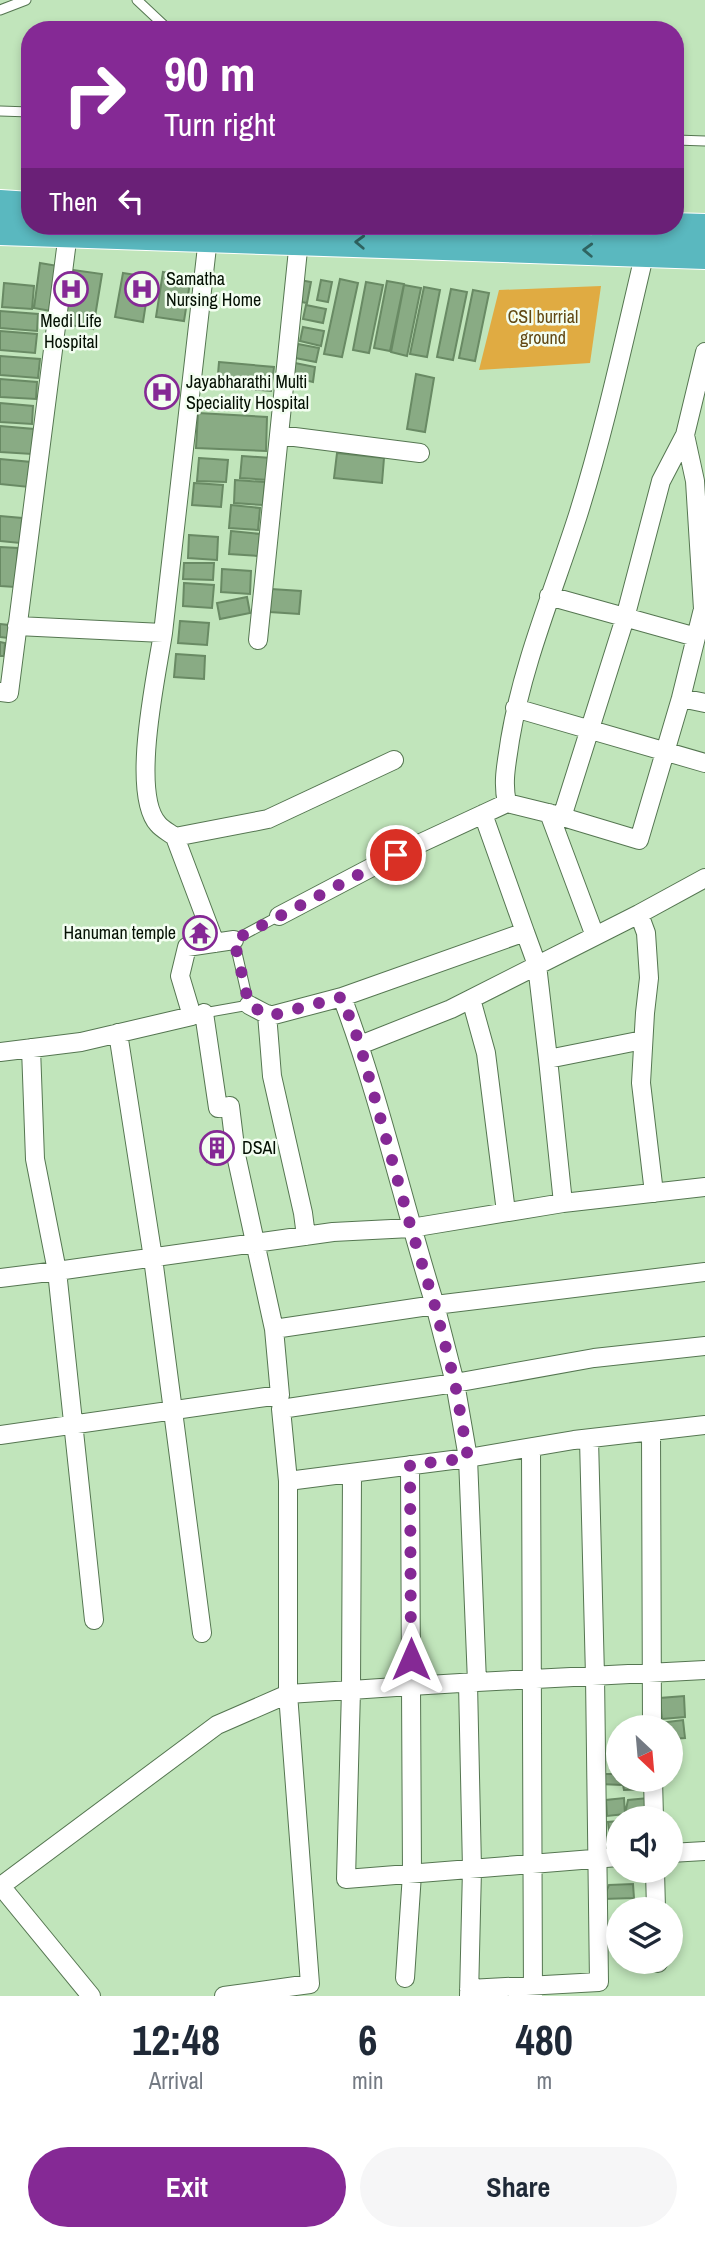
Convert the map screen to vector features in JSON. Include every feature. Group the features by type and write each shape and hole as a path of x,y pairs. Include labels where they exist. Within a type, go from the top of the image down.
{"highway":[{"path":"0,205 21,206"},
{"path":"684,228 705,229"},
{"path":"0,230 21,231"},
{"path":"124,235 299,240 510,236 645,252 705,254"}],"street":[{"path":"0,692 9,693 68,235"},
{"path":"208,238 163,633 145,744 148,803 157,824 175,837 215,943"},
{"path":"258,640 299,240"},
{"path":"507,803 503,785 515,708 549,596 578,516 606,418 645,252"},
{"path":"595,936 556,815 590,731 625,618 662,481 685,435 705,352"},
{"path":"279,435 420,453"},
{"path":"279,916 396,855 507,803 639,840 681,698 703,609 703,564 695,481 685,435"},
{"path":"549,596 696,637"},
{"path":"17,626 163,633"},
{"path":"681,698 705,703"},
{"path":"515,708 705,763"},
{"path":"175,837 268,819 394,760"},
{"path":"483,814 537,965 563,1203"},
{"path":"360,1045 471,999 705,878"},
{"path":"639,914 646,933 649,978 642,1083 654,1193"},
{"path":"249,1005 270,1016 342,997 525,932"},
{"path":"224,1996 311,1990 288,1694 288,1481 274,1329 236,1155 230,1106 218,1108 198,1014 180,975 187,947 234,940"},
{"path":"342,997 360,1045 435,1306 455,1383 468,1458 473,1683 469,1993 534,1991 599,1982 589,1439"},
{"path":"471,999 486,1053 506,1212"},
{"path":"0,1052 81,1042 198,1014"},
{"path":"267,1014 272,1076 306,1236"},
{"path":"118,1033 153,1258 202,1633"},
{"path":"548,1059 643,1040"},
{"path":"31,1048 35,1159 57,1271 94,1620"},
{"path":"0,1278 306,1236 411,1228 563,1203 705,1187"},
{"path":"274,1329 705,1272"},
{"path":"0,1435 173,1411 455,1383 594,1358 705,1346"},
{"path":"288,1481 705,1425"},
{"path":"651,1431 652,1715"},
{"path":"531,1448 531,1864 534,1991"},
{"path":"405,1978 412,1874 410,1465"},
{"path":"352,1473 351,1690 346,1879 606,1858"},
{"path":"91,1996 1,1886 217,1725 288,1694 705,1670"},
{"path":"683,1852 705,1850"}],"lane":[{"path":"0,10 26,0"},
{"path":"137,0 159,21"},
{"path":"0,111 21,112"},
{"path":"684,140 705,141"},
{"path":"198,1014 249,1005 234,940 279,916"}],"green space":[{"name":"CSI burrial ground","path":"601,286 590,363 479,370 499,290"}],"building":[{"path":"40,263 58,266 51,311 34,308"},
{"path":"73,270 102,274 93,329 64,324"},
{"path":"163,272 191,276 184,321 156,317"},
{"path":"123,273 150,277 143,322 115,317"},
{"path":"340,279 358,283 342,357 324,354"},
{"path":"300,280 311,282 307,303 296,301"},
{"path":"321,280 332,282 328,302 317,300"},
{"path":"387,281 404,284 390,351 374,348"},
{"path":"366,282 383,285 369,353 353,350"},
{"path":"4,283 34,286 32,309 2,307"},
{"path":"404,285 421,288 407,356 391,352"},
{"path":"424,287 440,290 427,357 410,354"},
{"path":"451,289 467,292 453,360 437,357"},
{"path":"473,290 489,293 475,361 459,358"},
{"path":"306,305 326,309 323,323 303,319"},
{"path":"0,311 38,314 37,331 0,328"},
{"path":"303,327 324,331 321,346 300,341"},
{"path":"0,331 37,334 35,353 0,350"},
{"path":"298,344 319,348 316,362 295,358"},
{"path":"0,356 40,359 38,378 0,375"},
{"path":"219,362 274,367 271,391 217,386"},
{"path":"295,363 315,367 313,382 292,377"},
{"path":"416,374 434,378 425,432 407,429"},
{"path":"0,379 37,382 36,399 0,397"},
{"path":"0,403 33,406 32,424 0,422"},
{"path":"198,413 267,417 266,451 196,448"},
{"path":"0,426 34,429 32,454 0,452"},
{"path":"337,453 384,458 382,483 334,478"},
{"path":"242,456 271,458 269,480 240,478"},
{"path":"199,458 228,460 226,482 197,481"},
{"path":"0,459 31,462 29,487 0,484"},
{"path":"235,480 265,482 263,505 234,503"},
{"path":"194,483 223,485 221,507 192,505"},
{"path":"231,505 260,508 258,530 229,528"},
{"path":"0,516 22,518 20,543 0,541"},
{"path":"231,531 260,534 258,556 229,554"},
{"path":"189,535 218,537 217,560 188,558"},
{"path":"0,547 18,548 15,587 0,586"},
{"path":"184,563 214,563 213,580 183,579"},
{"path":"222,569 251,571 250,594 221,592"},
{"path":"184,583 214,585 212,608 183,606"},
{"path":"271,589 301,591 299,614 270,612"},
{"path":"247,597 250,613 220,619 217,603"},
{"path":"180,621 209,623 207,645 178,643"},
{"path":"0,624 9,625 8,638 0,637"},
{"path":"0,642 5,643 4,656 0,656"},
{"path":"176,654 205,656 204,679 174,677"},
{"name":"DSAI","path":"227,1135 231,1157 207,1162 202,1140"},
{"path":"684,1696 685,1717 662,1715 660,1698"},
{"path":"600,1774 606,1774 606,1784 600,1784"},
{"path":"624,1798 624,1806 606,1806 606,1800"},
{"path":"648,1798 649,1806 627,1806 628,1800"},
{"path":"633,1884 634,1897 603,1899 609,1885"}],"place":[{"name":"Medi Life Hospital","path":"71,289"},
{"name":"Samatha Nursing Home","path":"142,289"},
{"name":"Jayabharathi Multi Speciality Hospital","path":"162,392"},
{"name":"Hanuman temple","path":"200,933"},
{"name":"DSAI","path":"217,1148"}],"route":[{"path":"396,855 234,940 249,1005 270,1016 342,997 360,1045 455,1383 468,1458 410,1465 411,1659"}]}
